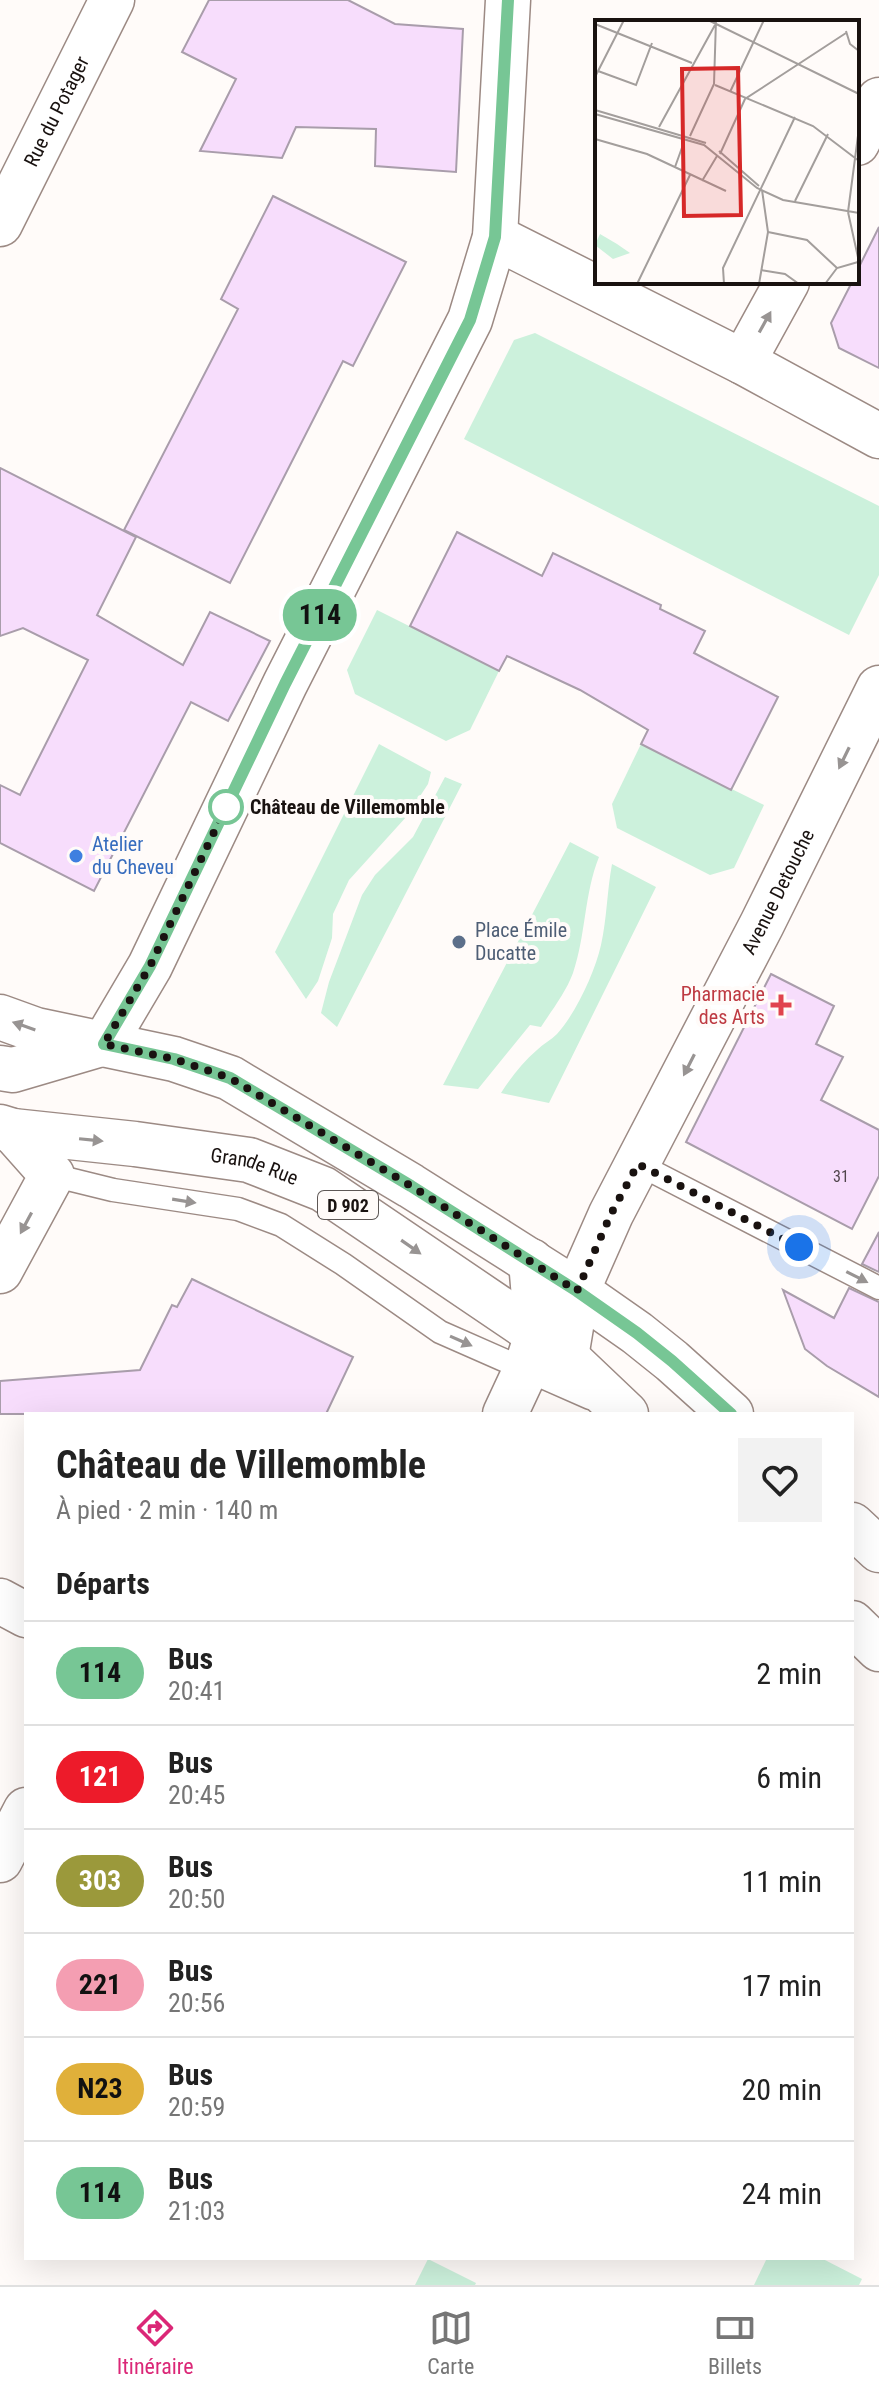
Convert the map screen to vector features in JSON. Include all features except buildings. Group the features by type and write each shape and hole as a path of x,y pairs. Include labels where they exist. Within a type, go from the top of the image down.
{"main road":[{"name":"Rue du Potager","path":"0,224 112,0"},
{"path":"104,1044 150,966 285,684 470,320 495,237 508,0"},
{"path":"859,139 879,100"},
{"path":"495,237 743,362 879,436"},
{"path":"743,362 786,284"},
{"name":"Avenue Detouche","path":"543,1353 879,688"},
{"name":"D 902","path":"0,1017 36,1030 174,1059 230,1078 411,1186 577,1291 637,1333 729,1412"},
{"name":"D 902","path":"0,1068 13,1070 104,1044"},
{"path":"0,1271 52,1175 7,1129"},
{"name":"Grande Rue","path":"7,1129 249,1160 323,1189 624,1412"},
{"path":"506,1412 543,1353 531,1261"},
{"path":"854,1527 879,1550"},
{"path":"0,1599 24,1612"},
{"path":"854,1625 879,1649"},
{"path":"0,1860 24,1814"}],"lane":[{"path":"638,1164 879,1288"},
{"path":"52,1175 113,1190 254,1213 281,1225 343,1264 440,1332 543,1353"}],"green space":[{"path":"535,333 879,506 879,575 849,635 464,439 514,340"},
{"path":"377,610 499,671 470,730 446,741 355,694 347,670"},
{"path":"379,744 431,772 428,784 407,816 349,880 333,914 332,938 318,981 306,999 275,952"},
{"path":"641,744 764,805 734,868 710,875 617,828 612,804"},
{"path":"445,777 462,784 337,1027 321,1013 329,982 362,895 375,875 413,837"},
{"path":"570,842 599,857 590,885 577,959 567,987 541,1027 530,1025 478,1089 443,1085"},
{"path":"612,864 656,887 549,1103 501,1093 527,1060 557,1034 584,992 601,945"},
{"path":"428,2260 476,2283 475,2285 415,2285"},
{"path":"766,2260 825,2260 862,2279 859,2285 754,2285"}],"bus line":[{"name":"114","path":"508,0 495,237 470,320 285,684 150,966 104,1044 174,1059 230,1078 411,1186 577,1291 637,1333 729,1412"}],"place":[{"name":"Château de Villemomble","path":"226,807"},
{"name":"Atelier du Cheveu","path":"76,856"},
{"name":"Place Émile Ducatte","path":"459,942"},
{"name":"Pharmacie des Arts","path":"781,1005"}],"route":[{"path":"226,807 150,966 104,1044 174,1059 230,1078 411,1186 577,1291 611,1214 638,1164 799,1247"}]}
